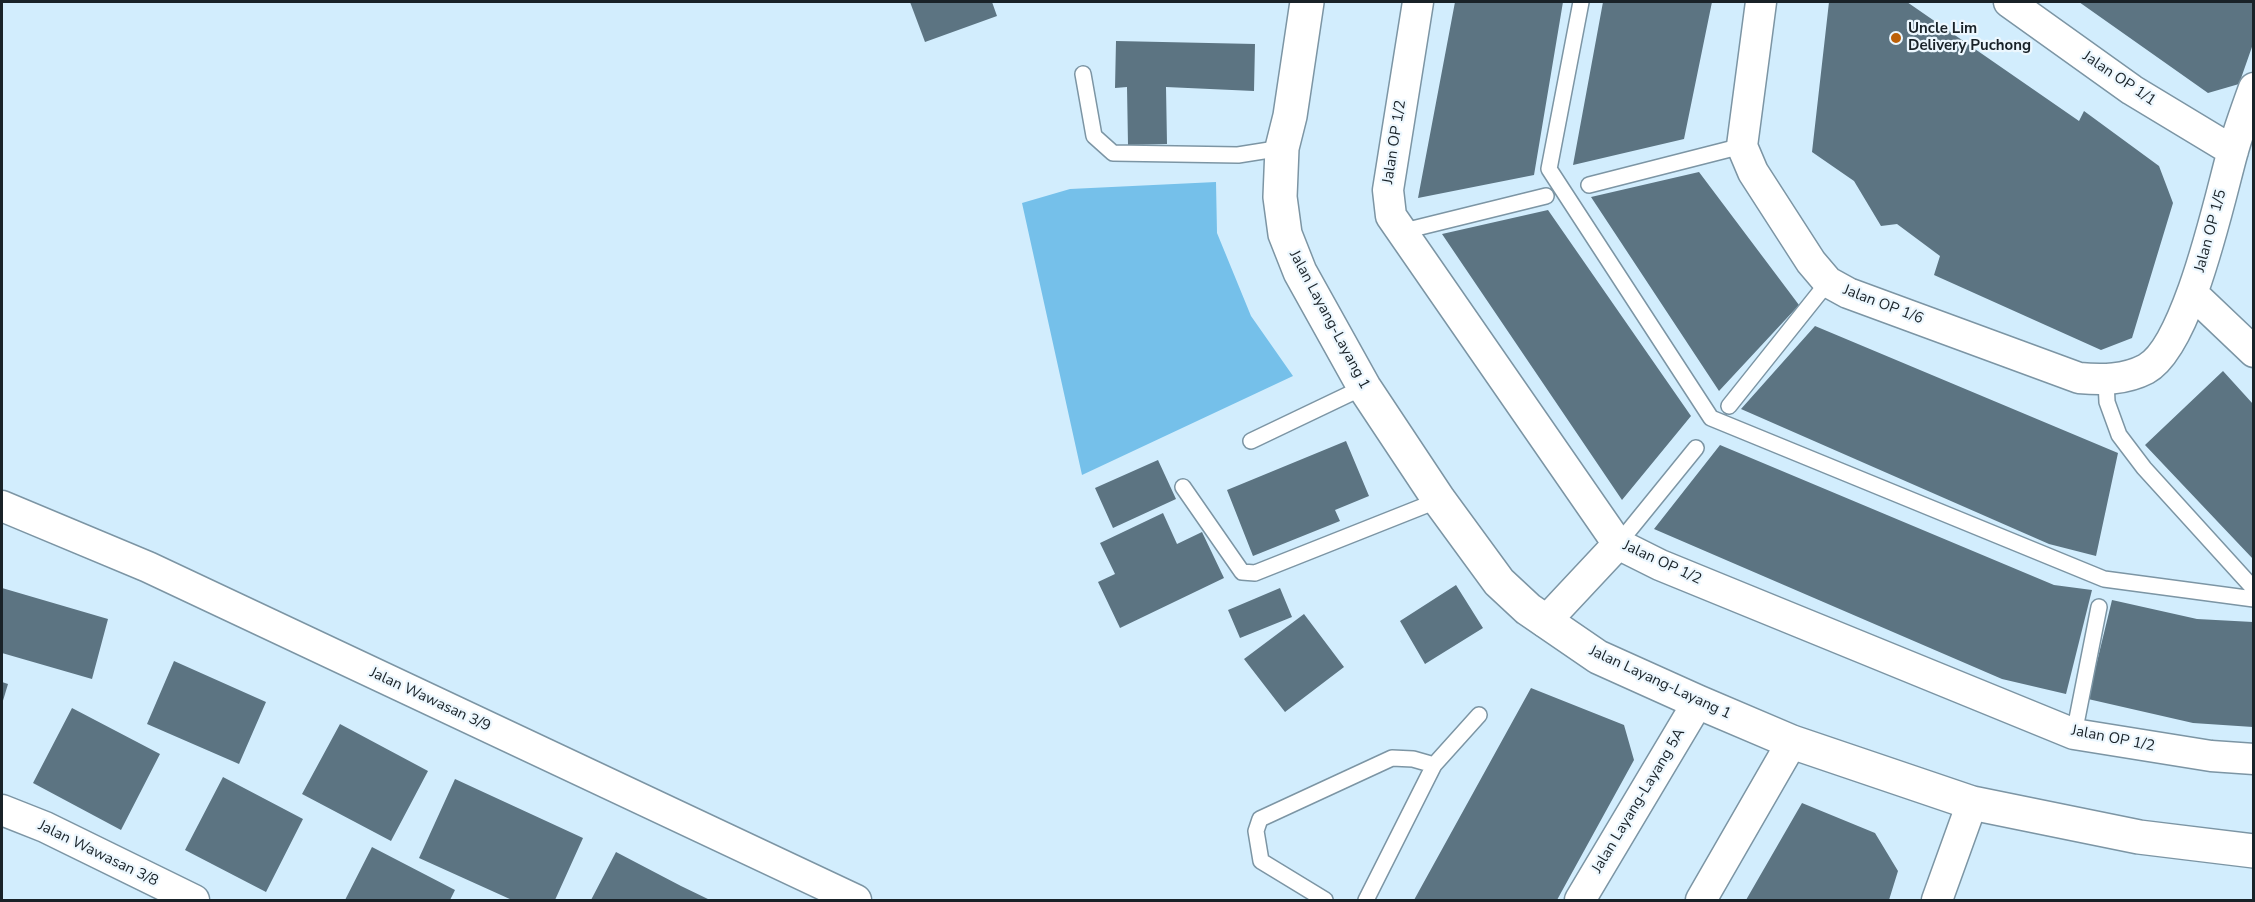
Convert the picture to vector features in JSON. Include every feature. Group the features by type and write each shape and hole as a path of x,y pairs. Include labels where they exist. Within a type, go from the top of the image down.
{"street":[{"name":"Jalan Layang-Layang 1","path":"1307,2 1290,116 1282,148 1280,197 1285,234 1300,272 1364,387 1439,500 1499,582 1545,622 1598,657 1792,742 1972,803 2139,837 2253,851"},
{"name":"Jalan OP 1/2","path":"1418,2 1388,190 1391,216 1618,544 1671,570 2074,734 2211,756 2253,759"},
{"path":"1742,146 1761,2"},
{"name":"Jalan OP 1/1","path":"2009,2 2132,90 2233,151"},
{"name":"Jalan OP 1/5","path":"2193,294 2233,151 2251,105"},
{"name":"Jalan OP 1/6","path":"1742,146 1753,172 1811,262 1828,282 1848,293 2079,378 2106,380 2148,368 2164,352 2193,294"},
{"path":"2193,294 2253,352"},
{"name":"Jalan Wawasan 3/9","path":"2,506 148,567 856,900"},
{"path":"1545,622 1618,544"},
{"name":"Jalan Layang-Layang 5A","path":"1580,900 1698,702"},
{"path":"1701,900 1792,742"},
{"path":"1937,900 1972,803"},
{"name":"Jalan Wawasan 3/8","path":"2,810 45,827 194,900"}],"lane":[{"path":"1581,2 1549,168 1711,418 2104,579 2253,599"},
{"path":"1083,74 1094,136 1113,153 1238,155 1282,148"},
{"path":"1589,185 1742,146"},
{"path":"1400,232 1546,196"},
{"path":"1729,406 1828,282"},
{"path":"2106,380 2108,402 2119,435 2144,468 2253,589"},
{"path":"1251,441 1364,387"},
{"path":"1618,544 1696,448"},
{"path":"1183,487 1242,572 1255,573 1439,500"},
{"path":"2074,734 2098,607"},
{"path":"1366,900 1434,765 1479,715"},
{"path":"1325,900 1261,861 1256,831 1260,819 1392,758 1413,759 1434,765"}],"shaded area":[{"path":"1216,182 1217,233 1251,316 1293,376 1082,475 1022,203 1070,189"}],"building":[{"path":"910,2 992,2 997,16 925,42"},
{"path":"1455,2 1563,2 1534,175 1418,198"},
{"path":"1603,2 1712,2 1684,139 1573,165"},
{"path":"1829,2 1907,2 2079,121 2084,111 2159,166 2173,203 2132,338 2101,350 1934,275 1940,256 1897,224 1881,226 1854,181 1812,152"},
{"path":"2079,2 2253,2 2253,44 2239,84 2208,93"},
{"path":"1116,41 1255,44 1254,91 1166,87 1167,144 1128,145 1127,87 1115,88"},
{"path":"1699,172 1799,305 1719,391 1591,197"},
{"path":"1548,210 1691,416 1622,500 1442,234"},
{"path":"1815,326 2118,453 2096,556 2049,544 1741,409"},
{"path":"2223,371 2253,404 2253,559 2145,445"},
{"path":"1346,441 1369,496 1335,510 1340,521 1253,556 1227,490"},
{"path":"1720,445 2054,585 2092,590 2066,694 2002,679 1654,529"},
{"path":"1158,460 1176,499 1113,528 1095,488"},
{"path":"1163,513 1177,544 1202,532 1224,578 1120,628 1098,582 1115,574 1100,543"},
{"path":"1456,585 1483,628 1425,664 1400,621"},
{"path":"2,588 108,619 92,679 2,653"},
{"path":"1280,588 1292,617 1240,638 1228,610"},
{"path":"2112,600 2197,619 2253,622 2253,727 2193,723 2088,699"},
{"path":"1304,614 1344,667 1285,712 1244,659"},
{"path":"174,661 266,702 239,764 147,724"},
{"path":"2,682 8,684 2,704"},
{"path":"1531,688 1624,725 1634,760 1557,900 1414,900"},
{"path":"72,708 160,754 121,830 33,783"},
{"path":"340,724 428,771 391,841 302,794"},
{"path":"223,777 303,819 266,892 185,850"},
{"path":"455,779 583,838 555,900 512,900 419,858"},
{"path":"1802,803 1875,833 1898,871 1889,900 1746,900"},
{"path":"372,847 455,890 450,900 345,900"},
{"path":"616,852 681,886 710,900 591,900"}],"place":[{"name":"Uncle Lim Delivery Puchong","path":"1896,38"}]}
